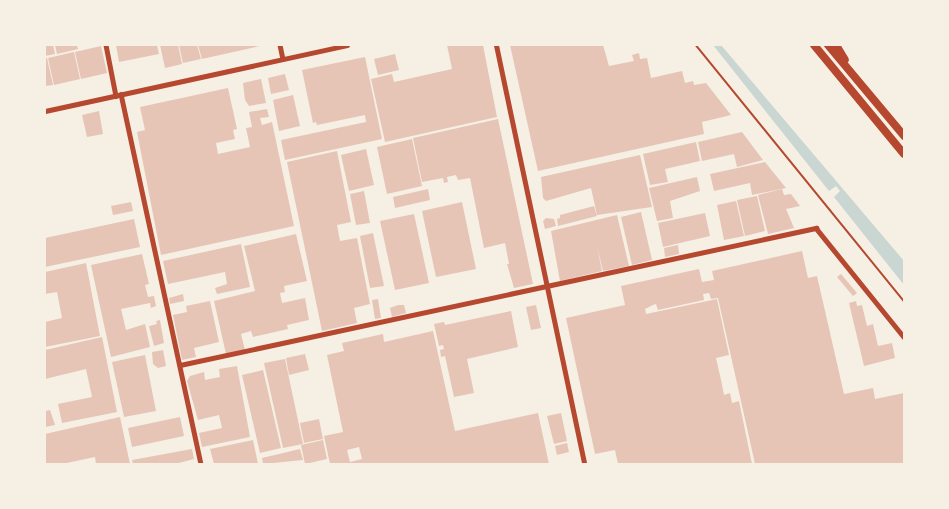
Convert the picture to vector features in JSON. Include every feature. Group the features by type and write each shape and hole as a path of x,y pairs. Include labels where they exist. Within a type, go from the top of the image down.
{"highway":[{"path":"814,45 904,154"},
{"path":"828,45 904,136"},
{"path":"836,45 860,86"}],"street":[{"path":"106,45 201,464"},
{"path":"280,45 283,59"},
{"path":"45,111 347,45"},
{"path":"496,45 584,464"},
{"path":"180,365 816,228 904,337"}],"path":[{"path":"696,45 904,301"}],"shaded area":[{"path":"713,45 721,45 904,261 904,285 834,197 840,191 836,186 829,191"}],"building":[{"path":"45,45 53,45 55,54 45,56"},
{"path":"55,45 77,45 78,49 57,54"},
{"path":"116,45 157,45 159,54 119,62"},
{"path":"160,45 178,45 182,64 165,68"},
{"path":"179,45 197,45 201,59 183,63"},
{"path":"198,45 260,45 260,46 202,59"},
{"path":"447,45 483,45 497,117 385,142 371,79 392,74 394,82 452,69"},
{"path":"510,45 603,45 609,66 634,61 632,55 639,53 640,59 647,58 651,78 682,71 685,83 693,81 694,85 706,83 731,115 702,122 704,134 538,171"},
{"path":"101,46 107,73 81,79 75,52"},
{"path":"74,52 80,79 54,85 48,58"},
{"path":"395,54 399,70 378,75 374,59"},
{"path":"365,57 382,139 285,160 281,140 366,122 365,115 317,125 316,122 313,123 302,70"},
{"path":"45,58 47,58 53,85 45,86"},
{"path":"285,74 289,90 271,94 268,78"},
{"path":"261,79 266,103 249,106 245,100 243,83"},
{"path":"228,88 237,129 233,130 235,139 216,143 218,154 250,147 246,128 252,127 249,112 267,109 269,117 260,118 262,125 272,122 294,226 161,255 137,132 145,130 140,107"},
{"path":"293,95 300,126 279,131 273,100"},
{"path":"99,111 103,134 87,137 82,115"},
{"path":"498,119 533,284 514,288 507,264 509,264 505,243 484,248 470,178 458,180 456,175 447,177 448,182 444,183 443,178 422,182 413,138"},
{"path":"742,132 763,160 737,167 734,154 702,161 698,142"},
{"path":"412,139 422,186 387,194 377,147"},
{"path":"696,142 700,161 665,169 668,182 650,185 643,154"},
{"path":"366,149 374,185 349,191 341,155"},
{"path":"337,151 351,222 337,225 340,241 357,238 370,304 354,308 357,323 322,331 287,162"},
{"path":"640,155 652,207 597,215 591,188 546,201 543,198 541,177"},
{"path":"765,162 786,188 752,195 750,183 714,191 710,174"},
{"path":"697,177 700,191 670,201 673,218 657,221 649,188"},
{"path":"428,189 430,200 395,208 393,197"},
{"path":"782,189 784,195 791,194 800,206 786,209 794,228 768,234 758,195"},
{"path":"364,191 370,223 356,225 350,194"},
{"path":"757,196 765,231 745,236 737,200"},
{"path":"736,201 744,236 724,240 717,205"},
{"path":"131,202 133,211 113,215 111,206"},
{"path":"462,202 476,269 436,277 422,211"},
{"path":"594,206 597,216 558,226 557,219 560,215"},
{"path":"641,212 652,260 632,265 621,217"},
{"path":"705,213 710,236 663,247 658,223"},
{"path":"414,214 429,283 395,290 380,221"},
{"path":"617,215 629,266 603,271 597,246 602,271 560,281 551,231"},
{"path":"546,218 554,219 556,226 545,229 543,221"},
{"path":"134,219 140,247 45,267 45,238"},
{"path":"373,233 384,286 370,288 360,236"},
{"path":"296,234 307,281 284,286 285,292 280,293 282,303 305,298 309,320 287,325 288,329 253,337 251,331 241,334 245,350 226,354 214,301 255,291 244,246"},
{"path":"241,244 250,287 217,294 215,288 227,284 225,272 168,284 163,261"},
{"path":"678,245 679,254 665,257 664,248"},
{"path":"802,251 808,278 817,276 844,394 873,388 875,399 904,393 904,464 755,464 718,298 711,299 709,293 703,294 704,300 658,310 656,304 645,309 646,314 717,299 729,355 716,358 724,395 730,393 732,403 739,401 752,464 618,464 615,450 595,454 566,318 625,305 621,286 699,269 702,282 714,280 712,271"},
{"path":"142,254 149,284 145,285 148,297 154,296 156,306 151,308 150,303 121,309 126,330 145,324 150,347 111,357 91,265"},
{"path":"86,263 100,336 45,347 45,322 62,318 57,292 45,294 45,272"},
{"path":"841,274 857,293 853,296 837,277"},
{"path":"183,294 184,301 170,304 169,298"},
{"path":"378,299 381,318 375,319 372,300"},
{"path":"210,301 219,342 194,348 196,357 182,360 173,315 187,312 186,306"},
{"path":"856,301 857,306 862,305 867,326 873,324 878,346 892,343 895,358 864,366 849,303"},
{"path":"404,305 406,313 392,317 390,308"},
{"path":"536,305 541,328 531,330 526,307"},
{"path":"511,311 518,347 467,359 474,393 454,397 445,356 441,357 440,350 444,349 443,345 439,346 434,324 444,322 445,325"},
{"path":"160,320 164,343 154,346 149,326 157,324 156,321"},
{"path":"433,331 455,431 538,413 549,464 330,464 324,436 343,432 327,355 344,351 342,343 383,334 384,342","holes":["359,447 362,459 350,462 347,450"]},
{"path":"102,337 117,412 62,423 58,404 92,397 86,369 45,379 45,350"},
{"path":"163,350 166,366 158,368 153,364 152,352"},
{"path":"305,354 309,370 289,375 286,358"},
{"path":"145,355 156,411 124,417 112,362"},
{"path":"285,359 303,444 283,448 264,363"},
{"path":"237,366 250,437 202,447 199,433 222,428 219,415 198,420 187,381 190,376 204,372 205,380 220,377 219,369"},
{"path":"263,370 281,448 260,453 242,375"},
{"path":"50,410 55,425 45,427 45,411"},
{"path":"561,413 567,441 554,444 547,416"},
{"path":"120,417 130,464 96,464 95,457 62,464 45,464 45,434"},
{"path":"180,417 184,436 132,447 128,428"},
{"path":"319,419 323,439 304,443 300,423"},
{"path":"253,440 258,464 214,464 210,449"},
{"path":"323,440 327,459 305,464 301,445"},
{"path":"567,443 569,452 557,455 555,446"},
{"path":"192,449 194,459 175,464 133,464 132,460"},
{"path":"300,449 303,460 263,464 262,458"}]}
